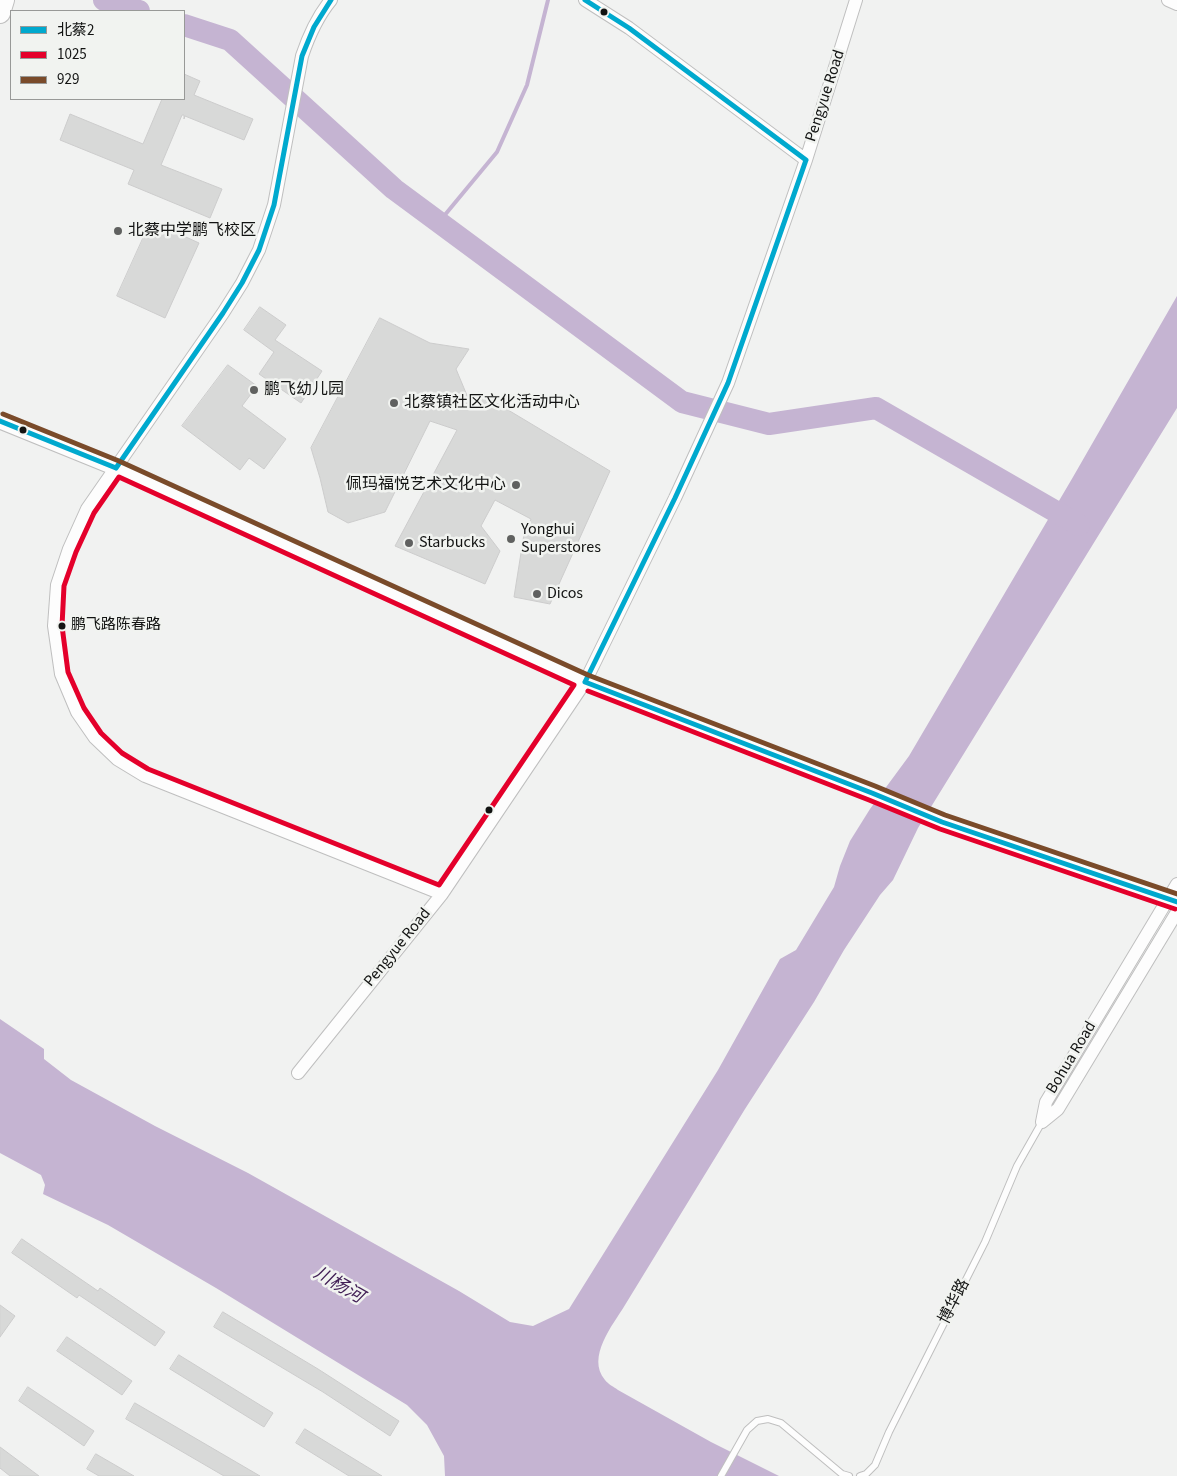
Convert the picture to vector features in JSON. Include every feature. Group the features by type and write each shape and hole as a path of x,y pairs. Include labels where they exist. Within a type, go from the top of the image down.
{"main road":[{"path":"0,13 4,0"}],"street":[{"path":"331,0 310,33 302,56 274,205 259,250 242,283 87,510 69,549 57,585 54,626 61,674 77,712 95,738 117,759 145,776 442,894"},
{"path":"585,0 628,28 806,160"},
{"name":"Pengyue Road","path":"298,1073 442,894 585,682 694,459 728,383 806,160 856,0"},
{"path":"1168,0 1177,4"},
{"path":"0,421 116,468 585,682 942,822 1172,901"},
{"name":"Bohua Road","path":"1042,1122 1046,1102 1172,901 1177,884"},
{"name":"Bohua Road","path":"1042,1122 1058,1109 1177,912"}],"lane":[{"name":"博华路","path":"860,1476 866,1474 875,1465 894,1423 985,1242 1017,1166 1042,1122"},
{"path":"721,1476 747,1430 756,1421 768,1419 781,1424 842,1474 849,1476"}],"water":[{"name":"川杨河","path":"1177,296 1177,408 918,828 893,880 880,895 844,950 814,1002 745,1109 603,1341 598,1361 600,1371 605,1380 611,1385 711,1442 779,1476 445,1476 444,1456 427,1425 407,1405 216,1288 108,1225 43,1194 45,1185 41,1175 0,1153 0,1019 44,1049 44,1059 71,1080 155,1126 248,1173 459,1291 510,1322 533,1326 569,1309 718,1070 780,959 796,950 834,887 850,841 870,809 909,756"}],"building":[{"path":"185,74 200,81 194,95 253,119 244,140 185,116 184,119 184,115 182,115 161,165 222,189 210,218 128,184 134,170 60,140 70,114 143,144 162,100 185,100"},
{"path":"151,221 199,243 165,318 117,296"},
{"path":"260,307 286,325 275,340 322,371 301,403 259,374 274,352 244,330"},
{"path":"380,318 430,343 469,349 456,369 471,405 478,392 610,471 550,604 514,597 524,534 531,519 495,500 481,526 500,551 485,584 395,546 457,430 430,421 385,512 348,523 328,512 311,448"},
{"path":"228,365 257,386 242,406 286,439 264,469 249,458 240,470 182,426"},
{"path":"22,1239 98,1291 100,1288 165,1332 155,1346 79,1295 77,1298 12,1253"},
{"path":"0,1305 15,1316 0,1337"},
{"path":"223,1312 318,1369 399,1421 390,1436 323,1392 214,1327"},
{"path":"67,1337 132,1381 122,1395 57,1351"},
{"path":"179,1355 273,1413 264,1427 170,1369"},
{"path":"28,1387 94,1431 84,1446 19,1401"},
{"path":"135,1403 260,1476 224,1476 126,1419"},
{"path":"305,1429 382,1476 349,1476 296,1443"},
{"path":"0,1447 39,1476 10,1476 0,1468"},
{"path":"96,1454 134,1476 99,1476 87,1469"}],"waterway":[{"path":"104,0 136,10"},
{"path":"439,222 497,152 527,85 548,0"},
{"path":"185,25 230,40 394,189 682,402 769,424 876,408 1079,525"}],"transit line":[{"name":"北蔡2","path":"116,468 223,313 242,283 259,250 274,205 302,56 314,27 331,0"},
{"name":"北蔡2","path":"585,0 629,28 806,160"},
{"name":"北蔡2","path":"585,682 675,498 728,383 806,160"},
{"name":"929","path":"3,414 119,461 588,675 945,815 1177,894"},
{"name":"北蔡2","path":"0,421 116,468"},
{"name":"1025","path":"119,477 574,685 439,885 148,769 122,753 101,733 84,708 68,672 62,626 64,586 76,552 94,513 119,477"},
{"name":"北蔡2","path":"585,682 942,822 1177,902"},
{"name":"1025","path":"588,691 940,829 1175,909"}],"place":[{"name":"北蔡中学鹏飞校区","path":"118,231"},
{"name":"鹏飞幼儿园","path":"254,390"},
{"name":"北蔡镇社区文化活动中心","path":"394,403"},
{"name":"佩玛福悦艺术文化中心","path":"516,485"},
{"name":"Yonghui Superstores","path":"511,539"},
{"name":"Starbucks","path":"409,543"},
{"name":"Dicos","path":"537,594"},
{"name":"鹏飞路陈春路","path":"62,626"}]}
